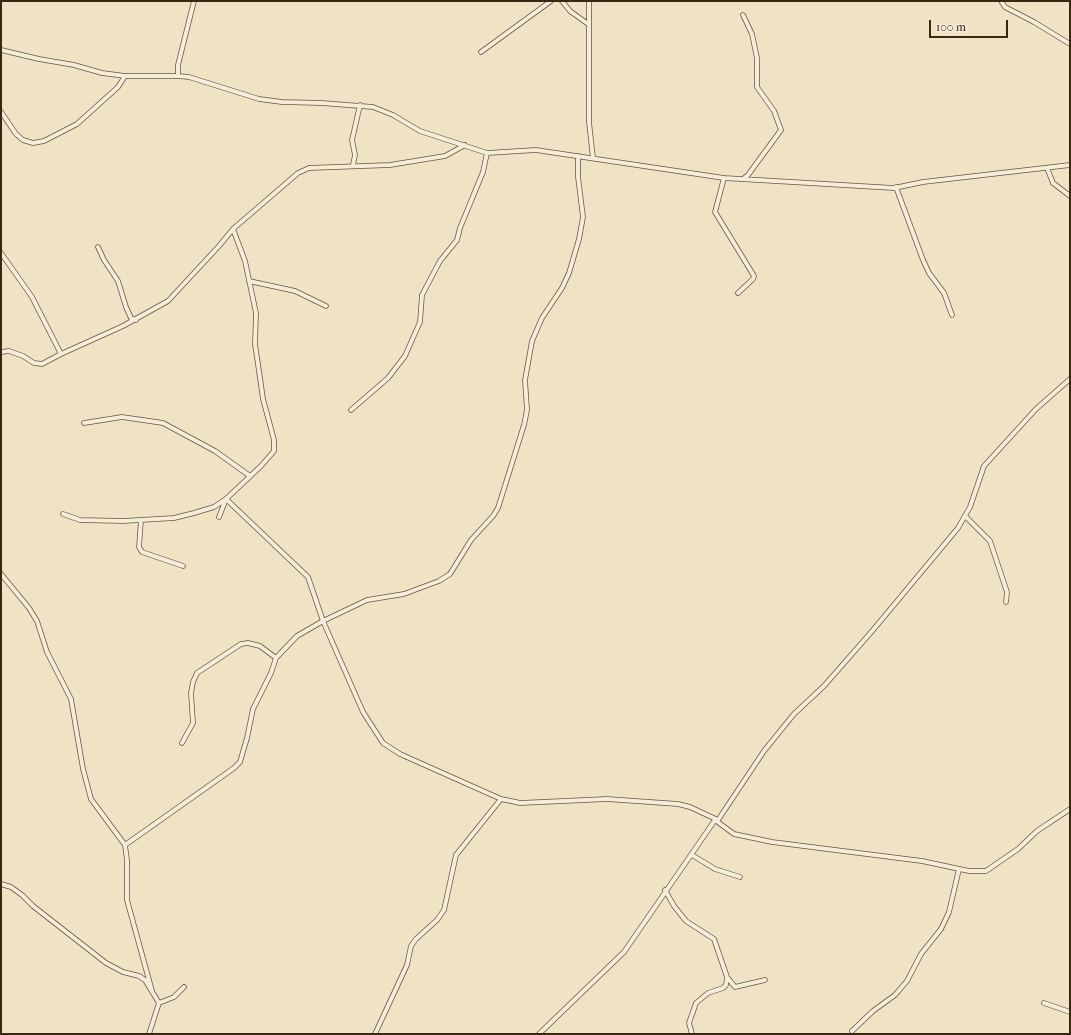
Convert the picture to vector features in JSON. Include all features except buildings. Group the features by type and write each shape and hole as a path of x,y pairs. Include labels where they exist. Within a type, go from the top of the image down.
{"street":[{"path":"178,76 180,58 194,1"},
{"path":"481,52 551,1"},
{"path":"562,1 570,11 588,24"},
{"path":"590,1 588,24 589,122 592,158"},
{"path":"1001,1 1005,7 1029,19 1070,44"},
{"path":"742,179 748,175 782,130 774,111 757,88 757,58 752,34 743,15"},
{"path":"1,50 39,59 74,64 102,73 125,76 178,76 210,83 259,99 282,102 360,105 373,107 393,115 420,131 487,153 536,150 724,178 856,187 896,187 923,182 1070,165"},
{"path":"2,112 16,134 23,140 33,142 44,141 77,124 118,87 125,76"},
{"path":"353,165 355,155 352,140 360,105"},
{"path":"1,352 9,351 23,356 34,363 42,364 136,320 168,301 220,246 233,229 298,173 309,168 353,165 390,165 445,156 465,145"},
{"path":"351,410 388,378 405,356 420,322 422,295 440,261 457,240 460,228 483,172 487,153"},
{"path":"125,845 234,768 240,762 253,709 271,673 276,658 297,636 323,621 367,600 404,594 423,588 450,574 471,540 498,508 524,425 527,410 525,380 532,341 542,318 562,288 569,273 579,239 583,217 578,176 578,156"},
{"path":"1047,168 1054,183 1070,196"},
{"path":"724,178 715,212 754,276 753,279 738,292"},
{"path":"896,187 923,260 933,279 944,293 952,315"},
{"path":"63,514 80,520 141,520 174,518 194,513 214,507 226,499 268,460 274,451 275,446 263,399 255,344 256,312 245,261 233,229"},
{"path":"98,247 104,260 118,281 131,318 136,320"},
{"path":"1,253 32,297 61,354"},
{"path":"249,281 295,291 326,306"},
{"path":"539,1034 624,952 645,923 665,890 692,855 764,751 794,714 824,686 873,630 958,528 965,516 984,466 1036,409 1070,379"},
{"path":"84,422 122,417 163,423 215,451 250,476"},
{"path":"226,499 308,577 323,621 363,712 383,743 414,761 501,798 520,803 607,799 678,804 690,807 716,820 734,834 751,838 922,861 969,871 986,871 1018,849 1037,831 1070,809"},
{"path":"219,517 226,499"},
{"path":"965,516 990,541 1007,592 1006,602"},
{"path":"141,520 139,547 142,552 183,566"},
{"path":"1,574 29,608 37,621 47,652 71,699 83,769 91,799 125,845 128,860 127,900 152,991"},
{"path":"182,743 193,723 191,693 197,673 241,644 248,643 260,646 276,658"},
{"path":"375,1034 407,965 411,946 416,939 437,920 444,910 456,855 501,798"},
{"path":"692,855 715,869 740,877"},
{"path":"852,1031 873,1011 895,995 907,981 921,954 941,929 949,912 959,869"},
{"path":"1,884 11,887 22,895 33,906 106,963 123,972 139,976 146,980 159,1003 149,1034"},
{"path":"665,890 674,906 686,921 714,939 727,976 735,987 765,980"},
{"path":"691,1034 689,1023 696,1002 708,993 724,988 726,985 727,976"},
{"path":"159,1003 174,997 184,987"},
{"path":"1044,1003 1070,1012"}]}
